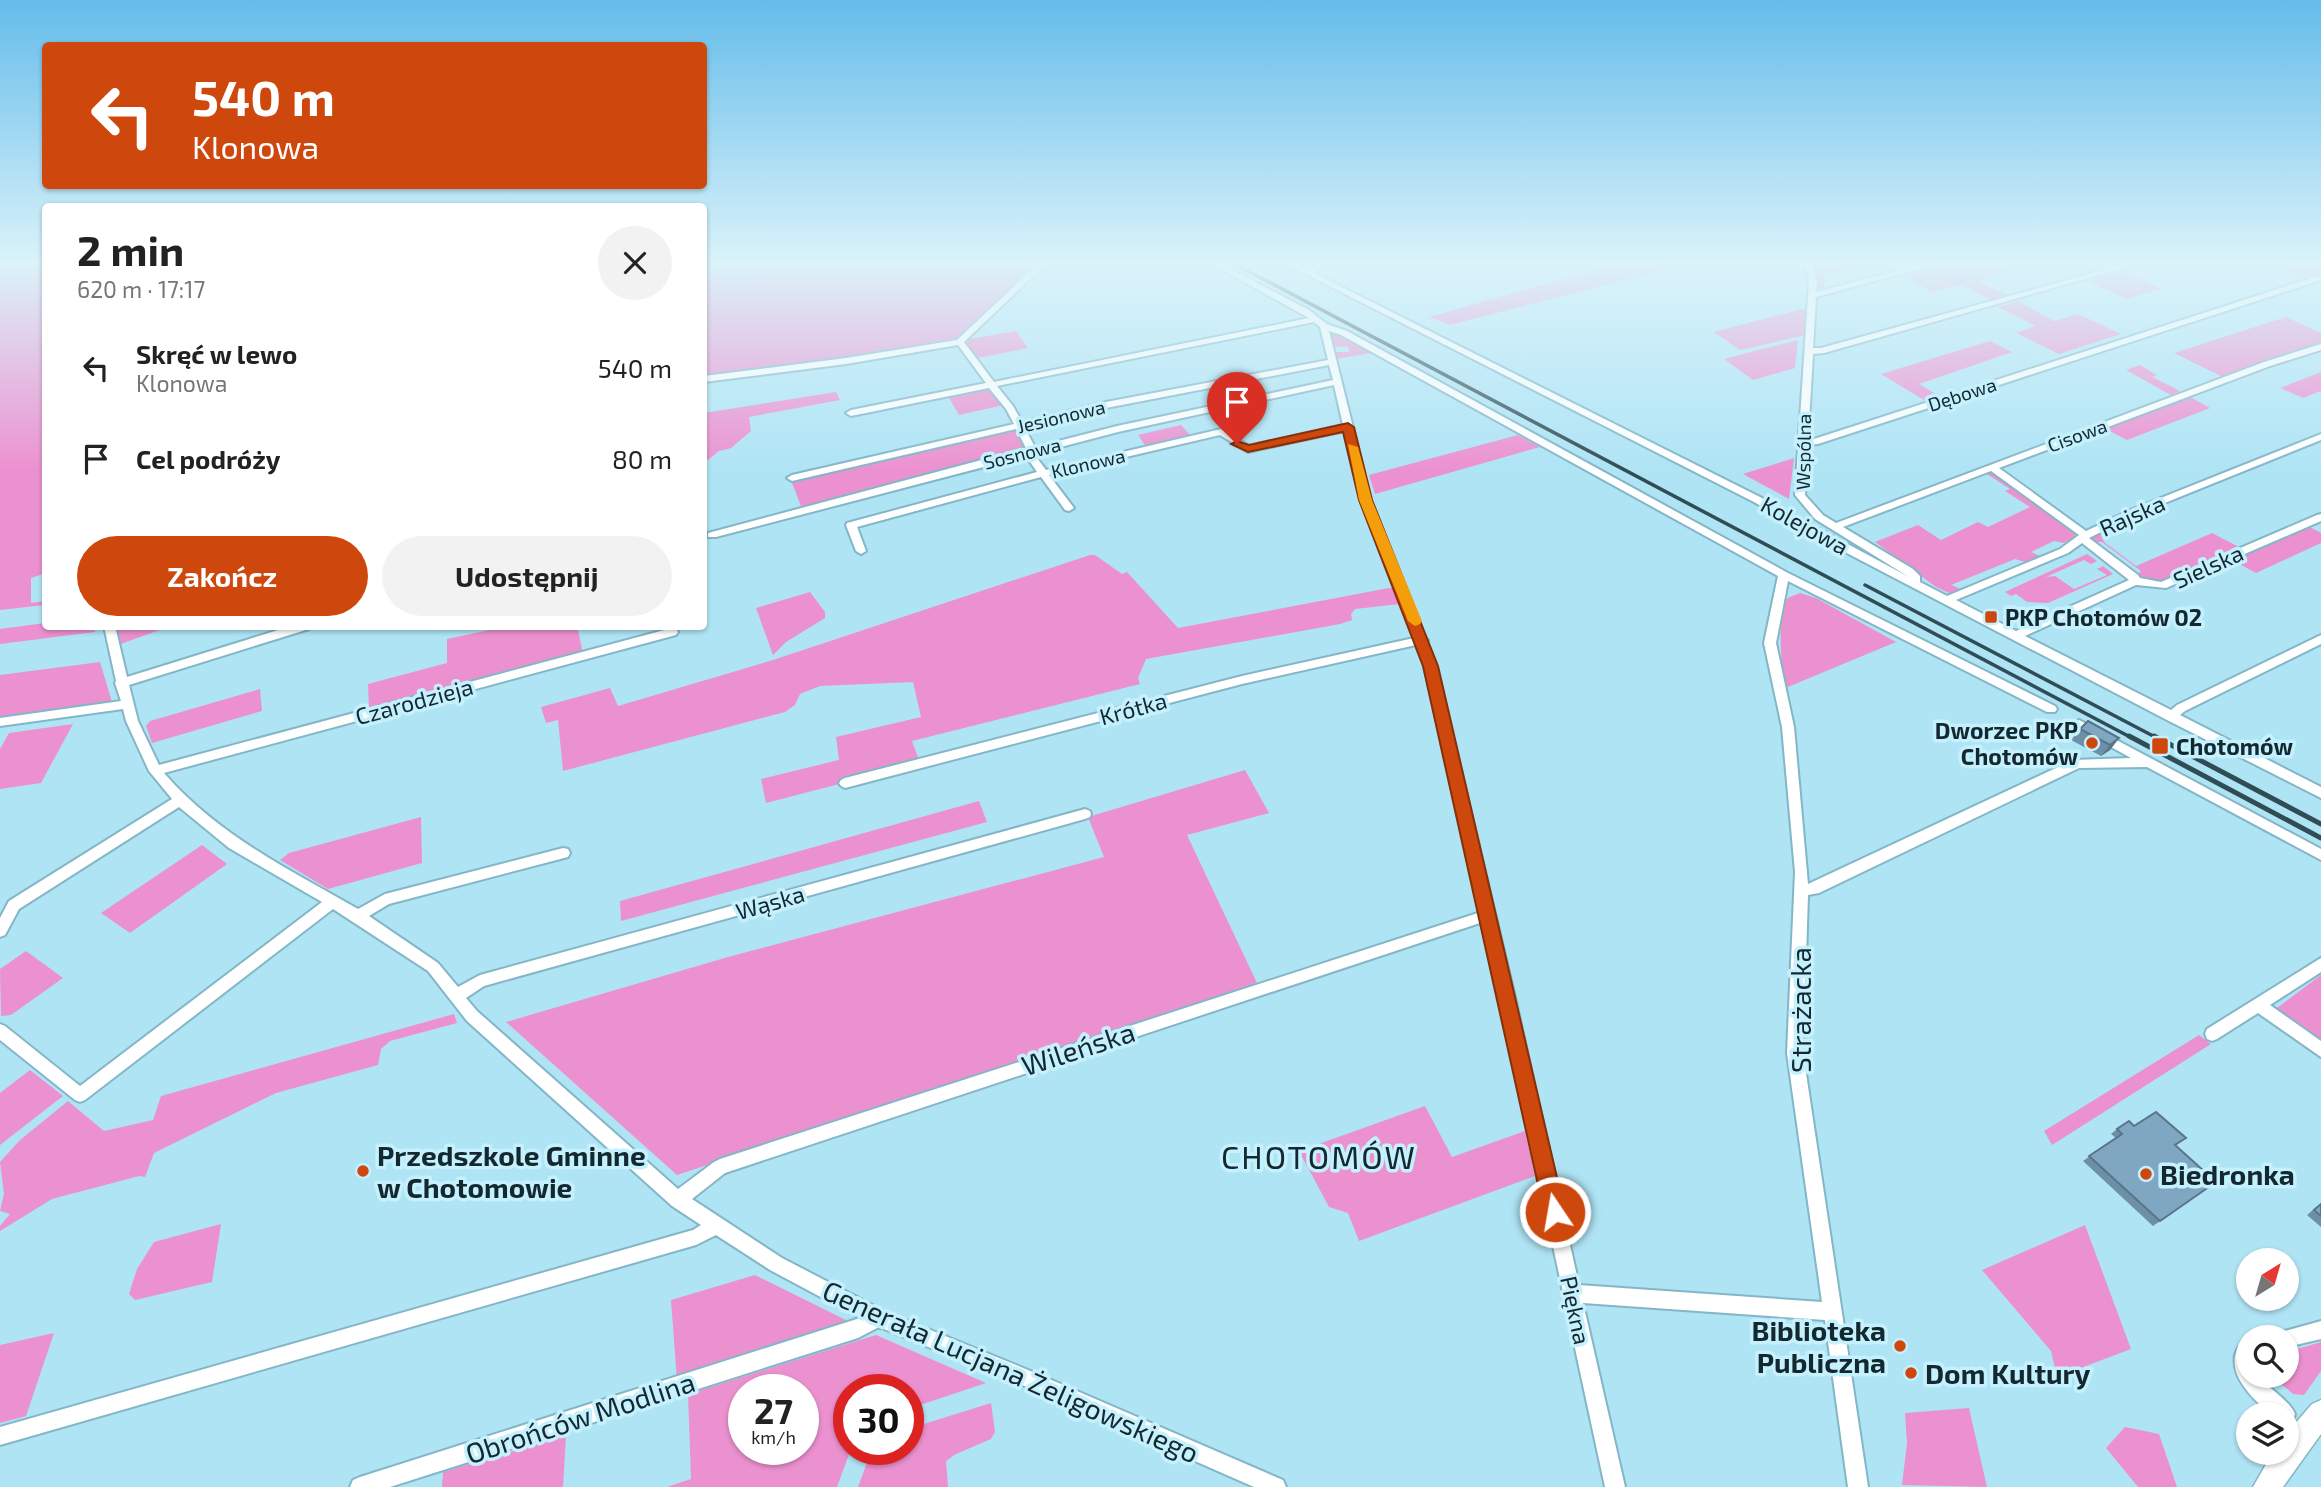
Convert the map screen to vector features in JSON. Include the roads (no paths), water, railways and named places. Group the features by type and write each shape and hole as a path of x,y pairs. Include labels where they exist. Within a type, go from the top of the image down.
{"street":[{"path":"707,379 846,361 960,342 971,331"},
{"path":"850,413 1276,331"},
{"name":"Piękna","path":"1323,331 1366,500 1422,640 1488,915 1615,1487"},
{"path":"1340,331 1784,575 2051,709"},
{"name":"Kolejowa","path":"1427,331 1746,493 2321,793"},
{"name":"Wspólna","path":"1809,331 1800,495 1811,510 1834,527 1909,571 1915,576 1914,583"},
{"path":"1808,351 1821,351 1891,331"},
{"name":"Dębowa","path":"1801,442 1828,438 2154,331"},
{"path":"960,342 993,384 1019,425 1029,450 1069,508"},
{"name":"Cisowa","path":"1834,527 2267,364 2321,347"},
{"name":"Jesionowa","path":"792,478 1202,384 1332,362"},
{"name":"Sosnowa","path":"712,535 1029,450 1335,382"},
{"name":"Klonowa","path":"861,551 851,526 1044,473 1221,432 1248,449 1348,427"},
{"name":"Rajska","path":"1947,600 2064,551 2084,537 2251,463 2321,438"},
{"path":"1991,467 2084,537 2134,577 2135,581"},
{"name":"Sielska","path":"2018,635 2135,581 2162,586 2321,517"},
{"name":"Strażacka","path":"1784,575 1770,643 1788,727 1802,890 1794,1044 1858,1487"},
{"name":"Generała Lucjana Żeligowskiego","path":"110,630 127,704 155,771 180,800 234,844 358,916 433,967 458,995 472,1016 678,1200 776,1264 878,1318 1027,1378 1276,1487"},
{"path":"121,683 291,630"},
{"name":"Czarodzieja","path":"155,771 672,632"},
{"path":"2171,717 2180,708 2321,639"},
{"name":"Krótka","path":"845,783 1242,680 1422,640"},
{"path":"0,722 127,704"},
{"path":"2080,724 2321,855"},
{"path":"1802,890 1814,889 2077,763 2151,762"},
{"path":"0,931 14,905 180,800"},
{"name":"Wąska","path":"458,995 480,981 1085,814"},
{"path":"358,916 385,900 563,853"},
{"path":"0,1031 80,1095 332,902"},
{"name":"Wileńska","path":"678,1200 720,1167 1488,915"},
{"path":"2212,1034 2260,1006 2321,964"},
{"path":"2260,1006 2321,1051"},
{"path":"0,1436 696,1237 715,1226"},
{"path":"1572,1293 1833,1312"},
{"name":"Obrońców Modlina","path":"359,1487 858,1329 878,1318"},
{"path":"2299,1335 2321,1330"},
{"path":"2257,1388 2262,1394 2300,1418 2267,1487"}],"railway":[{"path":"1362,331 2132,738"},
{"path":"1865,585 2157,738"},
{"path":"2129,736 2321,838"},
{"path":"2154,736 2321,824"}],"place":[{"name":"PKP Chotomów 02","path":"1991,617"},
{"name":"Dworzec PKP Chotomów","path":"2092,743"},
{"name":"Chotomów","path":"2160,746"},
{"name":"Przedszkole Gminne w Chotomowie","path":"363,1171"},
{"name":"Biedronka","path":"2146,1174"},
{"name":"Biblioteka Publiczna","path":"1900,1346"},
{"name":"Dom Kultury","path":"1911,1373"}],"district":[{"name":"CHOTOMÓW","path":"1319,1156"}]}
